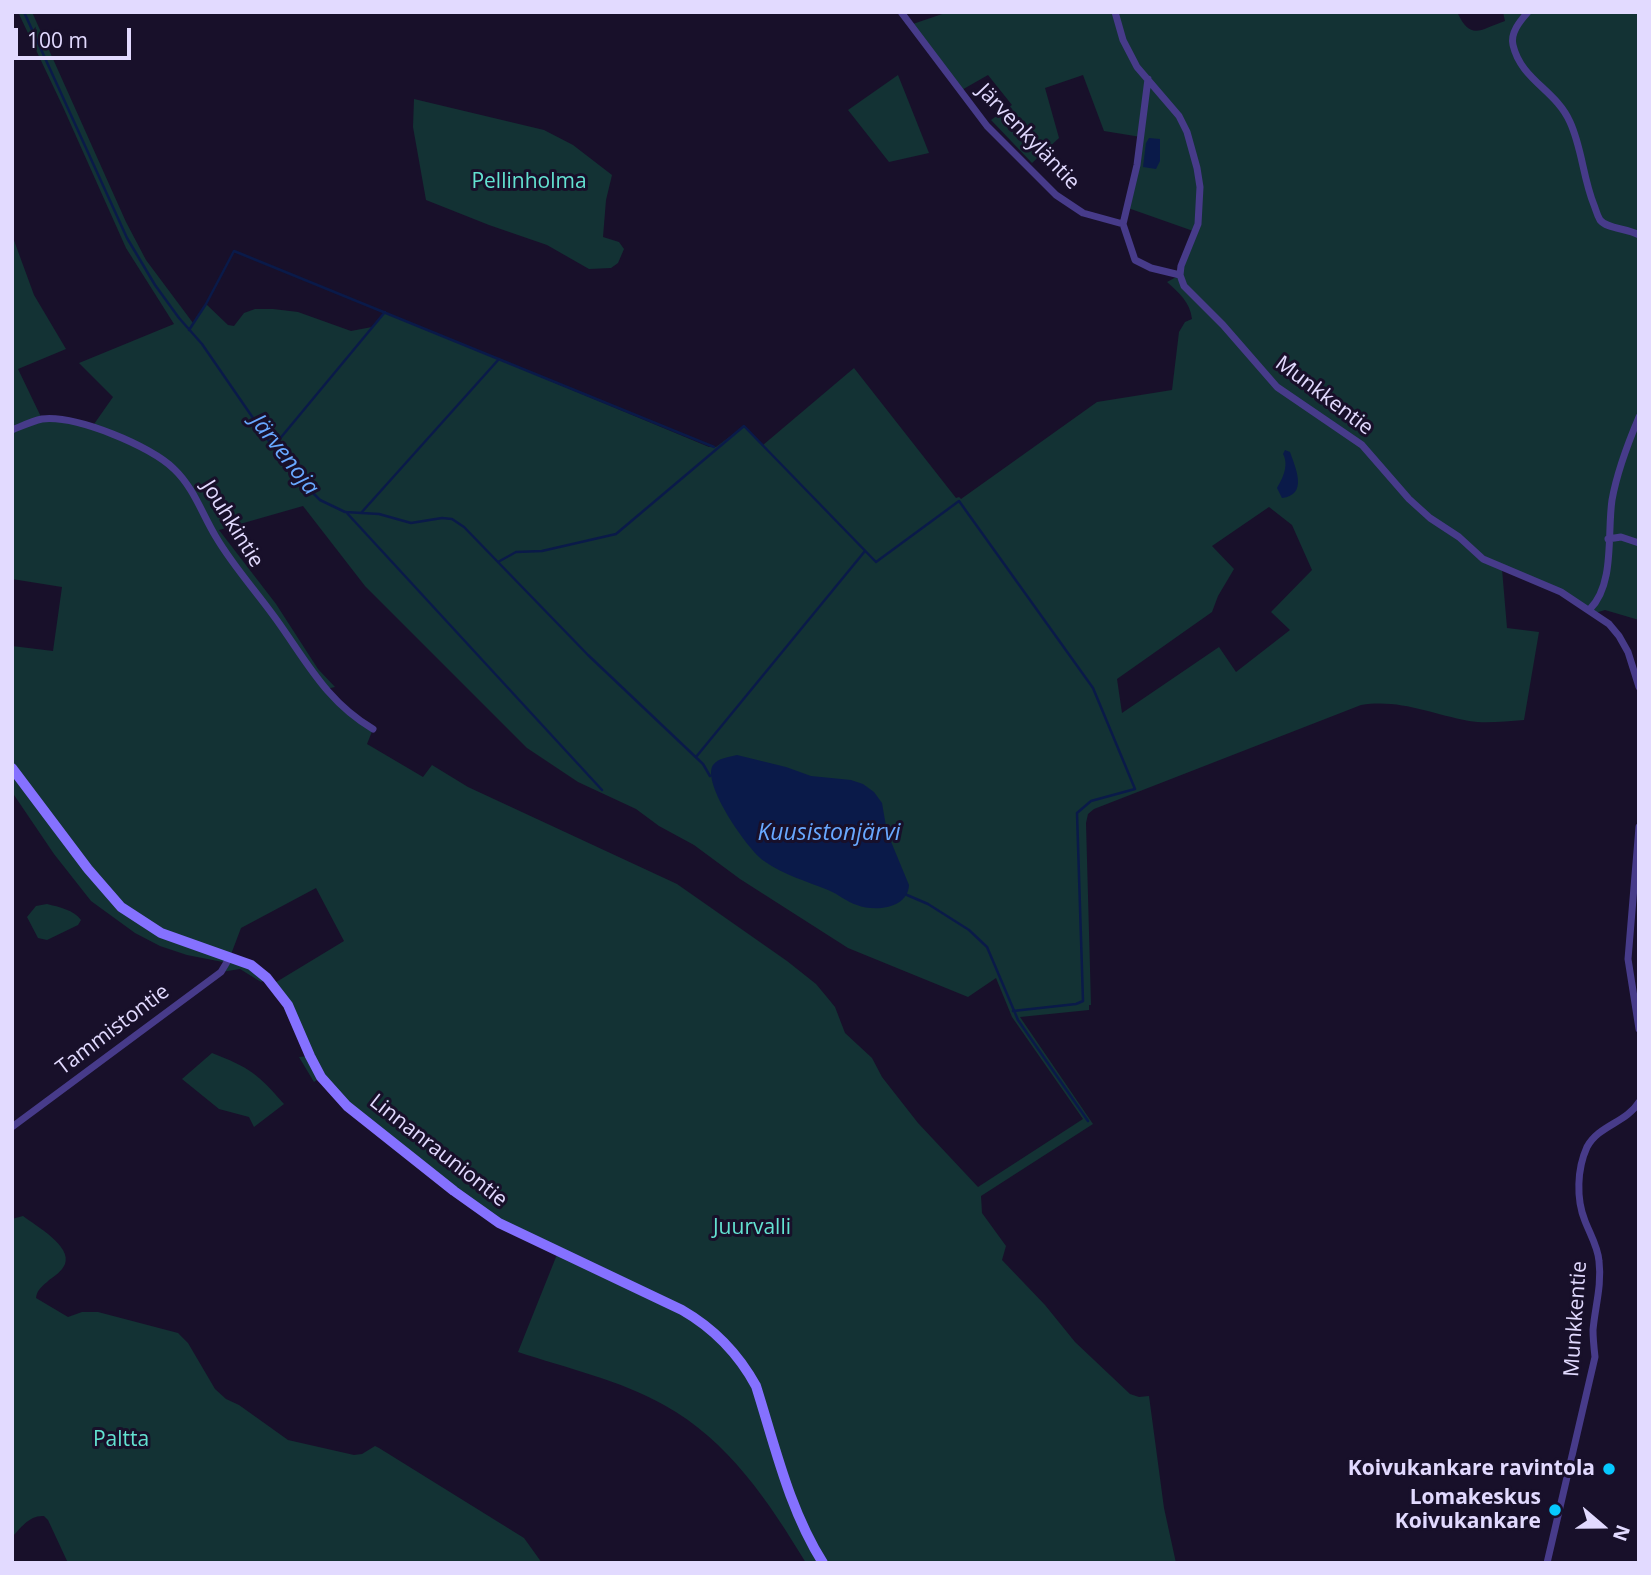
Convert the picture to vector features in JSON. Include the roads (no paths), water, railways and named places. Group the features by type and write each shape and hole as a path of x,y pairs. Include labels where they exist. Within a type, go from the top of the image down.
{"street":[{"name":"Järvenkyläntie","path":"901,12 986,126 1056,195 1083,213 1124,224"},
{"path":"1115,12 1129,54 1179,116 1192,149 1200,187 1198,224 1180,275 1150,268 1135,260 1124,224 1138,165 1148,79"},
{"path":"1528,12 1516,28 1512,41 1518,60 1523,69 1555,100 1570,122 1589,194 1601,222 1607,226 1630,229 1639,235"},
{"name":"Munkkentie","path":"1180,275 1184,286 1223,325 1277,387 1362,445 1409,499 1430,518 1459,537 1483,559 1561,592 1609,624 1628,652 1639,687"},
{"path":"1590,609 1597,602 1604,586 1616,485 1639,417"},
{"name":"Jouhkintie","path":"12,430 41,419 60,419 92,428 159,455 176,470 191,490 232,563 276,619 312,673 339,704 373,729"},
{"path":"1608,539 1621,537 1639,543"},
{"name":"Linnanrauniontie","path":"12,768 88,869 121,907 161,933 251,965 278,990 288,1005 321,1077 347,1106 454,1191 513,1231 682,1310 726,1343 756,1386 793,1504 823,1563"},
{"path":"1639,827 1628,959 1639,1029"},
{"name":"Tammistontie","path":"12,1127 221,972 230,957"},
{"name":"Munkkentie","path":"1547,1563 1595,1357 1593,1333 1600,1291 1599,1260 1581,1206 1581,1170 1594,1137 1602,1129 1630,1113 1639,1102"}],"water":[{"path":"1149,138 1160,139 1160,161 1156,169 1143,167"},
{"path":"1285,450 1290,452 1295,466 1298,487 1290,496 1282,498 1277,488 1284,471"},
{"name":"Kuusistonjärvi","path":"737,755 811,776 851,780 874,792 882,803 887,832 909,885 903,899 889,907 864,907 787,874 764,861 728,816 714,786 711,774 713,765 721,759"}],"waterway":[{"name":"Järvenoja","path":"24,12 127,238 155,285 202,344 273,447 301,481 320,500 345,512 379,514 411,523 452,519 464,527 588,655 703,764 710,776"},
{"path":"189,330 234,251 714,447"},
{"path":"273,447 385,312"},
{"path":"361,513 499,359"},
{"path":"498,562 516,552 542,551 616,534 744,426 876,562 959,501 1093,688 1135,789 1091,801 1077,813 1083,1001 1013,1011"},
{"path":"346,512 602,790"},
{"path":"696,757 865,551"},
{"path":"907,895 928,904 969,930 987,947 1018,1020 1088,1121"}],"place":[{"name":"Koivukankare ravintola","path":"1609,1469"},
{"name":"Lomakeskus Koivukankare","path":"1555,1510"}],"park label":[{"name":"Pellinholma","path":"529,182"},
{"name":"Juurvalli","path":"752,1228"},
{"name":"Paltta","path":"121,1440"}]}
